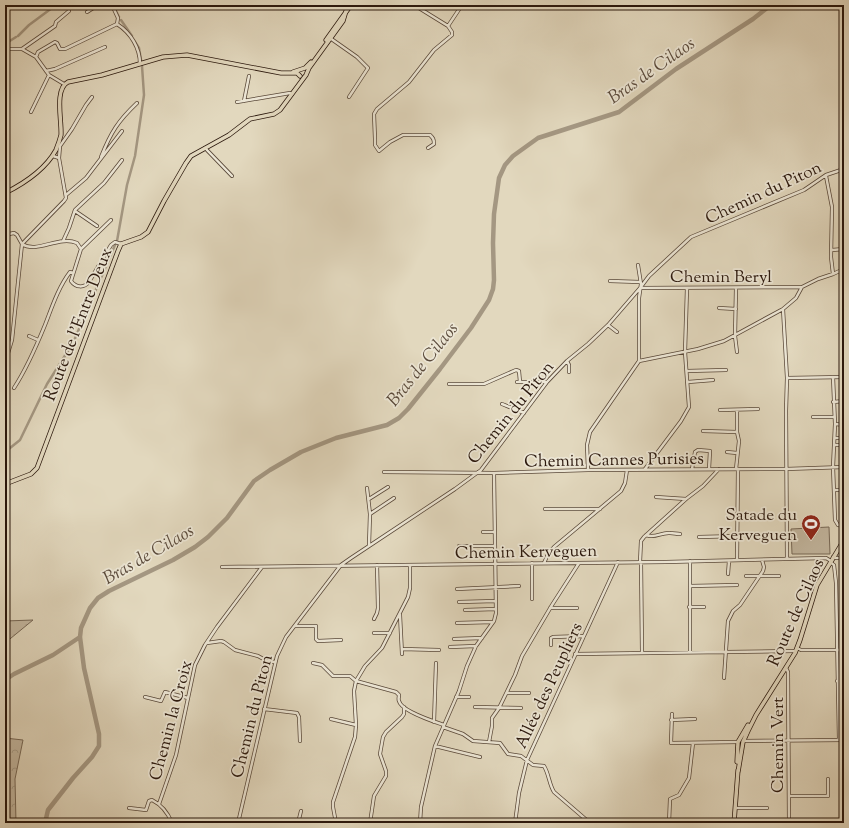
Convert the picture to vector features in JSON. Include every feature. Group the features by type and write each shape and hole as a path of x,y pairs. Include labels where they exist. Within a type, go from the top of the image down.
{"main road":[{"path":"305,70 350,5"},
{"path":"5,193 17,188 32,177 41,169 56,149 61,136 60,91 64,84 163,57 187,55 281,73 300,74 305,70 343,21 346,11"},
{"name":"Route de l'Entre Deux","path":"5,484 31,474 37,468 121,244 141,237 148,232 186,163 196,153 229,135 250,119 277,112 284,106 300,82 300,74 305,70"},
{"name":"Route de Cilaos","path":"734,823 740,741 745,730 786,668 796,650 817,585 833,556 844,540"}],"street":[{"path":"87,12 98,5"},
{"path":"112,5 118,18 117,24"},
{"path":"414,5 448,26 452,32 452,35 434,50 409,82 377,109 374,114 375,145 379,151 394,139 402,135 430,135 433,138 434,144 428,148"},
{"path":"448,26 462,5"},
{"path":"22,49 55,26 56,22 69,11"},
{"path":"36,57 38,52 54,42 57,43 60,49 65,49 117,24"},
{"path":"117,24 134,41 140,58 140,64"},
{"path":"330,38 357,57 368,68 349,97"},
{"path":"46,71 55,69 105,47"},
{"path":"5,49 22,49 36,57 49,75 64,84"},
{"path":"31,112 49,75"},
{"path":"244,101 249,76"},
{"path":"238,102 290,93 292,94"},
{"path":"22,244 64,201 66,195 59,158 60,146 92,97"},
{"path":"100,160 113,130 121,118 137,103"},
{"path":"66,195 86,178 122,131"},
{"path":"205,148 232,176"},
{"path":"52,155 59,158"},
{"path":"63,241 70,228 75,211 104,183 122,160"},
{"name":"Chemin du Piton","path":"238,823 275,662 283,642 341,565 481,470 547,382 567,361 608,325 649,276 691,237 804,190 826,175 844,169"},
{"path":"826,175 832,208 833,274"},
{"path":"75,211 97,226"},
{"path":"111,220 81,248 71,281 80,286 85,285 92,277 111,245 115,242 121,244"},
{"path":"5,238 9,234 17,234 22,244 12,340 5,363"},
{"path":"22,244 32,248 63,241 75,241 81,248"},
{"path":"832,250 844,249"},
{"path":"588,470 587,445 590,432 639,361 640,282 638,265"},
{"path":"639,361 711,346 735,336 783,310 796,298 802,287 844,269"},
{"path":"14,388 24,373 60,286 70,272 73,273"},
{"path":"610,281 640,282"},
{"name":"Chemin Beryl","path":"640,288 802,287"},
{"path":"645,470 687,411 689,403 686,352 687,288"},
{"path":"736,288 736,352"},
{"path":"719,308 736,309"},
{"path":"783,310 787,378 787,559"},
{"path":"608,325 617,332"},
{"path":"29,336 38,340"},
{"path":"567,361 569,365 568,372"},
{"path":"449,384 484,384 516,370 519,371 518,382 547,382"},
{"path":"687,370 726,370"},
{"path":"833,377 835,424 833,467 835,521 838,525 844,526"},
{"path":"787,378 844,377"},
{"path":"688,382 713,380"},
{"path":"834,402 844,401"},
{"path":"502,404 524,413"},
{"path":"720,410 758,409"},
{"path":"737,410 737,560"},
{"path":"813,417 834,417"},
{"path":"835,424 844,425"},
{"path":"703,431 737,432"},
{"path":"835,438 844,438"},
{"path":"834,445 844,445"},
{"path":"692,469 695,452 698,450 708,450 710,452 709,469"},
{"path":"727,452 737,453"},
{"name":"Chemin Cannes Purisies","path":"384,472 494,473 588,470 786,469 844,467"},
{"path":"642,652 640,562 642,541 646,535 686,499 703,486 719,469"},
{"path":"544,563 548,554 554,547 624,487 626,470"},
{"path":"420,823 421,807 435,746 456,697 467,666 476,646 492,622 496,609 494,473"},
{"path":"369,499 388,487"},
{"path":"367,488 370,514 369,546"},
{"path":"834,490 844,490"},
{"path":"656,497 686,499"},
{"path":"370,514 394,498"},
{"path":"545,509 600,509"},
{"path":"483,532 495,532"},
{"path":"646,535 659,536 670,532 680,534"},
{"path":"699,537 738,536"},
{"path":"459,546 495,546"},
{"path":"833,556 844,558"},
{"name":"Chemin Kerveguen","path":"222,567 729,561 826,558 830,561"},
{"path":"724,678 728,621 764,568 762,560"},
{"path":"690,561 690,652"},
{"path":"728,574 729,561"},
{"path":"830,561 834,565 836,583 836,650 839,740"},
{"path":"489,742 492,718 507,693 522,656 579,562"},
{"name":"Allée des Peupliers","path":"515,823 519,792 527,760 618,562"},
{"path":"532,563 532,599"},
{"path":"374,619 378,608 377,565"},
{"path":"336,823 333,802 353,743 356,725 354,691 356,681 365,666 382,648 400,614 410,588 410,565"},
{"name":"Chemin la Croix","path":"172,823 167,813 159,804 176,755 195,665 206,643 262,566"},
{"path":"746,576 779,576"},
{"path":"690,586 737,585"},
{"path":"457,589 519,586"},
{"path":"459,602 496,601"},
{"path":"689,607 704,607"},
{"path":"550,608 577,608"},
{"path":"465,610 496,609"},
{"path":"400,614 402,654"},
{"path":"457,624 492,622"},
{"path":"295,626 316,626 316,639 318,641 341,640"},
{"path":"374,633 390,633"},
{"path":"551,645 551,638 553,637 584,636"},
{"path":"454,639 482,638"},
{"path":"206,643 221,641 235,650 258,656 267,662 275,662"},
{"path":"450,647 476,646"},
{"path":"402,649 439,650"},
{"path":"575,654 844,650"},
{"path":"312,663 322,665 333,676 350,676 356,681 398,692 399,701 404,707 423,718 463,734 473,741 500,743 508,754 521,756 534,765 544,766 554,792 590,823"},
{"path":"434,722 436,663"},
{"name":"Chemin Vert","path":"786,668 788,672 789,823"},
{"path":"837,681 844,681"},
{"path":"145,697 161,701 165,692 188,698"},
{"path":"507,693 529,693"},
{"path":"456,697 469,697"},
{"path":"370,823 374,796 386,776 386,771 380,754 383,737 386,732 402,717 404,714 404,707"},
{"path":"475,707 521,708"},
{"path":"264,709 297,713 299,717 300,741"},
{"path":"672,714 671,743 844,740"},
{"path":"331,719 356,725"},
{"path":"671,720 695,719"},
{"path":"669,823 670,799 679,795 689,778 693,743"},
{"path":"435,746 480,757"},
{"path":"789,796 828,796 828,779"},
{"path":"129,808 146,810 148,803 151,800 159,804"},
{"path":"736,808 767,808"},
{"path":"298,823 301,811"}],"green space":[{"name":"Satade du Kerveguen","path":"829,527 830,554 792,554 791,529"},
{"path":"33,620 5,643 5,621"},
{"path":"5,738 23,740 15,779 16,823 5,823"}],"waterway":[{"path":"18,36 29,25 56,5"},
{"name":"Bras de Cilaos","path":"45,823 48,810 73,778 92,757 99,746 99,734 84,668 80,637 81,628 90,608 98,598 109,591 173,560 195,547 208,537 227,518 254,481 270,470 301,452 336,438 387,425 399,418 440,369 471,328 489,300 493,289 494,280 494,214 499,178 505,165 513,156 538,138 619,112 676,69 753,19 771,5"},
{"path":"114,7 119,17"},
{"path":"121,20 132,36"},
{"path":"5,44 16,37"},
{"path":"135,42 139,48 141,60"},
{"path":"117,241 127,185 135,156 144,95 142,66"},
{"path":"5,452 20,440 47,384 73,343 115,245"},
{"path":"5,680 53,655 80,637"}],"place":[{"name":"Satade du Kerveguen","path":"811,541"}]}
